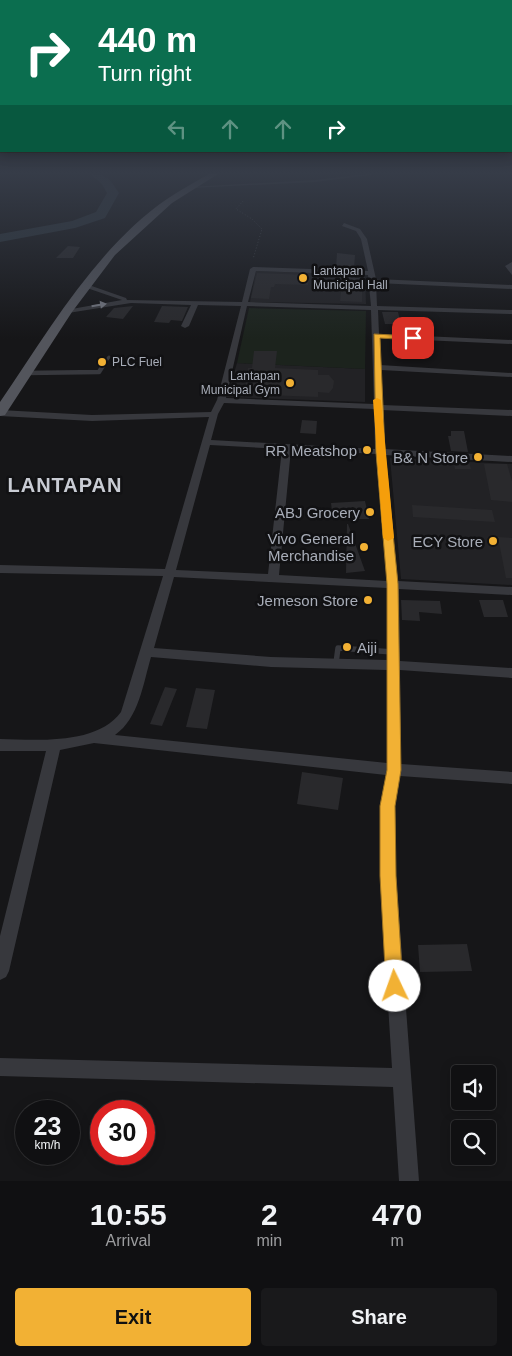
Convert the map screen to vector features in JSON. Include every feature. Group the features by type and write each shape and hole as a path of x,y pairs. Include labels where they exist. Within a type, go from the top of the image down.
{"main road":[{"path":"0,412 86,286 112,253 137,229"}],"street":[{"path":"356,229 361,234 372,277 380,452 393,584 394,770 388,806 388,876 400,1078 409,1181"},
{"path":"512,264 508,266 512,273"},
{"path":"95,738 117,727 127,714 170,573 214,414 221,400 246,304 253,269 512,287"},
{"path":"86,286 131,301"},
{"path":"68,311 131,301 512,312"},
{"path":"185,326 195,303"},
{"path":"376,336 512,342"},
{"path":"376,367 512,375"},
{"path":"221,400 512,413"},
{"path":"0,412 92,418 214,414"},
{"path":"206,442 512,459"},
{"path":"273,578 287,447"},
{"path":"0,569 170,573 512,591"},
{"path":"146,652 271,662 336,664 393,659 512,673"},
{"path":"0,745 54,744 95,738 394,770 512,778"},
{"path":"0,971 54,744"},
{"path":"0,1067 400,1078"}],"lane":[{"path":"28,373 99,372 109,358"}],"path":[{"path":"253,269 253,258 262,229"}],"shaded area":[{"path":"256,271 365,275 366,304 250,302"},
{"path":"249,308 366,311 365,369 237,363"},
{"path":"237,363 365,369 365,402 227,397"},
{"path":"390,458 512,464 512,585 401,579"}],"building":[{"path":"68,246 80,247 73,258 56,258"},
{"path":"337,253 355,255 354,269 336,268"},
{"path":"257,273 309,275 308,285 275,284 274,287 271,287 269,299 251,298"},
{"path":"336,276 362,278 362,302 340,301 341,291 337,291"},
{"path":"133,306 123,319 106,317 114,308"},
{"path":"162,306 188,307 182,321 171,320 169,323 154,322"},
{"path":"382,312 398,312 401,324 385,324"},
{"name":"Lantapan Municipal Gym","path":"254,351 277,351 275,368 318,370 318,375 329,375 334,381 333,388 329,393 318,392 318,397 244,394 248,368 252,368"},
{"path":"302,420 317,421 316,434 300,433"},
{"path":"451,431 464,431 468,452 451,451 448,436 451,436"},
{"path":"453,461 469,462 471,469 455,469"},
{"path":"484,464 507,464 512,481 512,502 491,500"},
{"path":"365,501 369,519 333,519 331,503"},
{"path":"412,505 492,510 495,522 413,517"},
{"path":"348,524 365,571 346,573"},
{"path":"498,537 512,538 512,578 506,578"},
{"path":"401,600 440,601 442,614 419,612 420,621 402,620"},
{"path":"479,600 503,600 508,617 484,617"},
{"path":"165,687 177,689 162,726 150,724"},
{"path":"196,688 215,690 207,729 186,727"},
{"path":"302,772 343,778 338,810 297,804"},
{"path":"467,944 472,971 420,972 418,945"}],"waterway":[{"path":"0,238 48,229"}],"slow traffic":[{"path":"377,400 388,538"}],"place":[{"name":"Lantapan Municipal Hall","path":"303,278"},
{"name":"PLC Fuel","path":"102,362"},
{"name":"Lantapan Municipal Gym","path":"290,383"},
{"name":"RR Meatshop","path":"367,450"},
{"name":"B& N Store","path":"478,457"},
{"name":"ABJ Grocery","path":"370,512"},
{"name":"ECY Store","path":"493,541"},
{"name":"Vivo General Merchandise","path":"364,547"},
{"name":"Jemeson Store","path":"368,600"},
{"name":"Aiji","path":"347,647"}],"district":[{"name":"LANTAPAN","path":"65,485"}],"route":[{"path":"395,986 388,876 388,806 394,770 393,584 380,452 376,336 413,338"}]}
